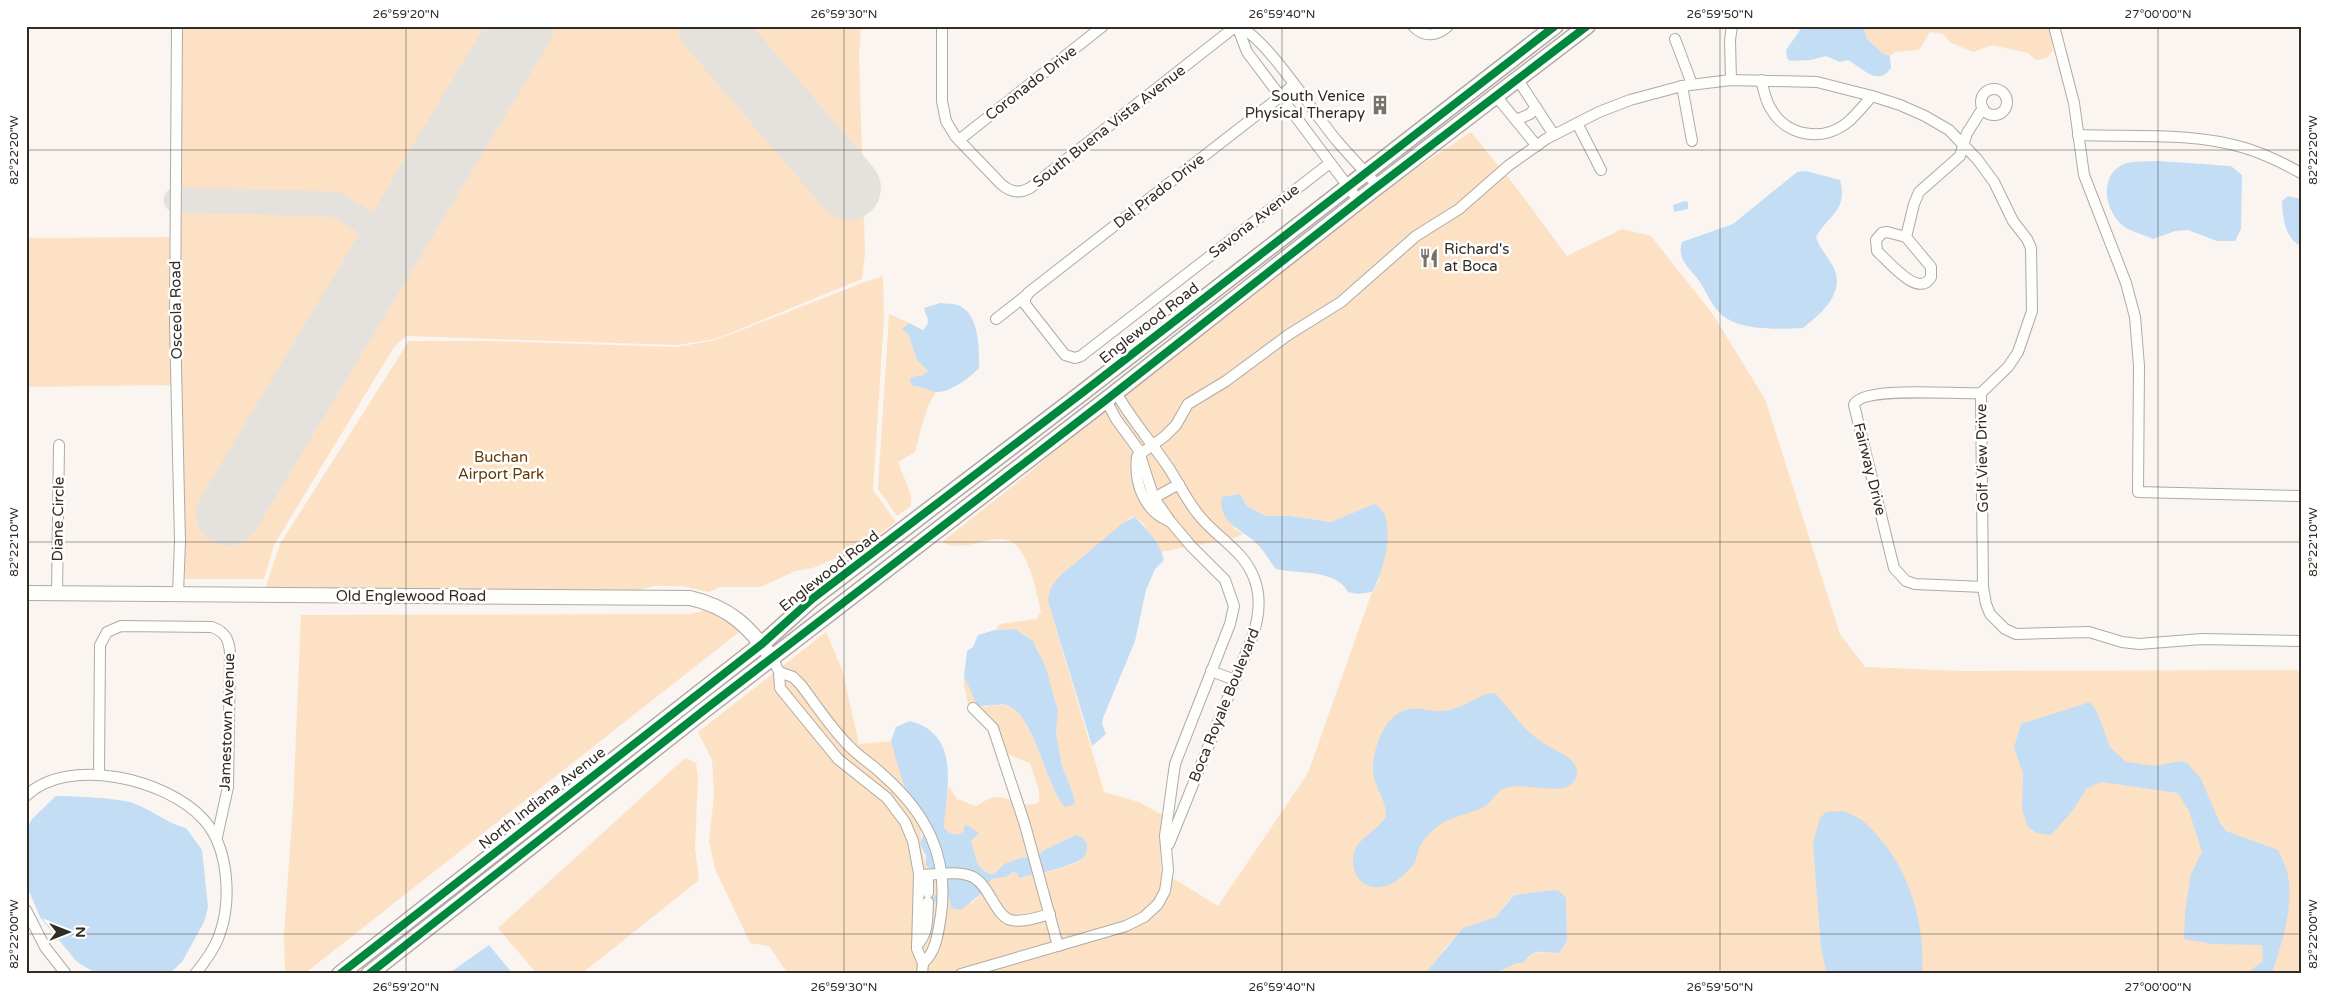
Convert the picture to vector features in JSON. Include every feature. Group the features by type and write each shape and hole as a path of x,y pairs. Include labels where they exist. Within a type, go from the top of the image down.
{"main road":[{"name":"Englewood Road","path":"762,644 812,599 1555,26"},
{"path":"369,974 703,711 776,665 1359,200 1587,26"},
{"path":"1494,73 1507,88"},
{"path":"1111,396 1105,392 1112,379 1168,335 1176,320"},
{"name":"North Indiana Avenue","path":"340,974 762,644"}],"street":[{"name":"Osceola Road","path":"177,26 175,323 180,541 178,594"},
{"name":"South Buena Vista Avenue","path":"942,26 942,108 948,126 1004,187 1015,191 1026,190 1237,26"},
{"name":"Coronado Drive","path":"959,140 1103,26"},
{"path":"1237,26 1247,30 1294,84 1336,140 1378,186"},
{"path":"1237,26 1247,52 1359,200"},
{"path":"1413,26 1420,33 1431,35 1438,34 1448,26"},
{"path":"1731,80 1730,40 1732,26"},
{"path":"2054,26 2074,103 2078,136 2090,194 2126,283 2136,322 2139,366 2138,492 2301,496"},
{"path":"1675,39 1687,85 1692,140"},
{"name":"Golf View Drive","path":"1139,452 1152,446 1176,424 1188,404 1226,381 1288,335 1341,302 1416,236 1459,209 1508,166 1554,135 1630,100 1687,85 1731,80 1817,82 1900,104 1949,130 1964,145 1994,182 2013,221 2027,239 2032,256 2032,311 2018,352 2008,367 1981,393 1984,587 1986,604 1990,614 1997,623 2016,634 2089,632 2122,642 2139,644 2202,639 2301,641"},
{"path":"1761,80 1766,101 1781,122 1789,128 1808,134 1827,133 1837,130 1848,122 1872,96"},
{"name":"Del Prado Drive","path":"996,319 1294,84"},
{"path":"1507,88 1536,107 1554,135"},
{"path":"1507,88 1516,120 1536,146"},
{"path":"1516,120 1530,114 1536,107"},
{"path":"1906,237 1919,192 1960,156 1967,133 1982,108"},
{"path":"1577,123 1600,170"},
{"path":"2078,136 2180,138 2219,142 2263,154 2301,173"},
{"name":"Savona Avenue","path":"1027,296 1026,307 1065,355 1075,358 1081,356 1330,163"},
{"path":"1882,233 1898,233 1906,237 1931,268 1931,277 1926,284 1914,284 1877,251 1876,240 1882,233"},
{"name":"Fairway Drive","path":"1981,393 1878,393 1859,399 1854,405 1894,568 1906,581 1915,584 1984,587"},
{"name":"Boca Royale Boulevard","path":"1111,396 1128,414 1152,446 1203,521 1243,558 1254,578 1260,601 1258,620 1167,852"},
{"name":"Boca Royale Boulevard","path":"961,974 1126,926 1144,917 1158,904 1165,891 1167,852 1165,836 1175,764 1230,624 1234,606 1225,580 1170,521 1154,498 1139,452 1116,419 1111,396"},
{"name":"Diane Circle","path":"57,593 59,445"},
{"path":"1139,452 1136,466 1138,484 1148,505 1158,516 1170,521"},
{"path":"1154,498 1179,484"},
{"name":"Old Englewood Road","path":"26,593 682,598 704,602 732,615 747,626 776,665"},
{"name":"Jamestown Avenue","path":"99,775 100,645 107,632 121,626 212,627 220,630 229,642 230,662 228,787 217,837"},
{"path":"776,665 801,685 850,747 884,775 914,806 928,828 937,850 941,874 942,902 939,925 931,956 922,969"},
{"path":"776,665 780,688 838,759 887,798 905,822 924,875 928,898 927,926 924,938 917,944"},
{"path":"1211,671 1235,680"},
{"path":"973,708 993,728 1025,825 1058,946"},
{"path":"26,796 36,788 55,778 99,775 148,786 181,801 203,818 217,837 226,875 225,911 215,946 195,974"},
{"path":"924,875 961,874 974,878 988,891 1003,916 1011,920 1023,920 1050,914"},
{"path":"922,969 917,944 924,875"},
{"path":"26,910 45,947 66,974"},
{"path":"927,926 939,925"}],"green space":[{"path":"182,26 861,26 859,56 865,254 862,279 716,339 677,345 406,336 394,347 274,545 264,579 185,579 184,462 179,391 181,368"},
{"path":"1863,26 2049,26 2053,50 2047,58 2036,60 2028,53 1992,45 1973,52 1950,42 1943,34 1930,32 1919,50 1895,52 1890,56 1883,54 1867,39"},
{"path":"1471,132 1515,186 1567,256 1622,229 1651,236 1712,313 1765,399 1840,634 1865,667 1964,671 2297,670 2301,675 2301,974 1495,974 1517,963 1524,963 1532,954 1560,952 1567,941 1566,898 1554,890 1513,895 1496,917 1478,923 1458,934 1425,974 788,974 769,946 750,943 715,869 709,841 714,796 712,760 698,732 826,632 842,669 859,744 891,741 908,798 918,804 921,848 926,865 938,871 936,902 949,897 951,908 972,903 992,879 1006,877 1013,872 1017,873 1020,878 1033,875 1067,866 1083,858 1086,853 1070,837 1044,850 1038,856 1020,858 1004,864 994,874 988,873 978,863 971,841 973,838 965,824 963,833 958,835 944,828 945,801 949,786 957,799 976,806 995,797 1006,798 1022,804 1039,802 1039,791 1030,763 1009,755 968,705 964,676 984,707 1005,705 1011,707 1019,714 1032,735 1048,775 1059,796 1072,791 1062,766 1056,734 1058,711 1037,648 1029,638 1019,632 995,630 1000,624 1036,619 1041,612 1026,560 1014,544 1003,539 961,546 942,542 1024,477 1109,405 1373,197","holes":["1240,494 1247,506 1266,516 1290,516 1331,522 1374,504 1379,581 1372,592 1308,773 1218,906 1161,871 1160,835 1164,816 1139,802 1104,792 1048,601 1062,574 1130,518 1135,517 1143,523 1160,552 1235,538 1243,534 1233,528"]},
{"path":"173,237 173,385 26,387 26,238"},
{"name":"Buchan Airport Park","path":"883,276 884,318 873,490 896,522 853,553 813,568 795,571 761,587 719,587 709,592 682,586 654,586 635,591 265,589 280,544 409,341 490,341 676,347 716,340"},
{"path":"889,314 909,323 905,325 917,360 928,371 923,375 917,376 913,386 936,392 926,413 915,452 898,462 911,495 911,506 897,516 878,489"},
{"path":"710,609 743,629 304,974 285,974 284,934 293,806 301,615 691,614"},
{"path":"685,758 696,763 698,778 695,848 699,880 581,974 537,974 498,928"}],"water":[{"path":"1803,26 1863,26 1867,39 1883,54 1890,56 1891,68 1881,76 1875,76 1848,60 1840,62 1826,56 1811,60 1790,61 1787,58 1786,50"},
{"path":"2158,161 2231,166 2242,175 2241,229 2235,241 2217,241 2188,230 2175,231 2153,239 2128,229 2121,224 2110,208 2107,199 2109,180 2113,172 2120,166 2128,163"},
{"path":"1806,171 1840,180 1842,190 1839,206 1816,237 1835,271 1837,280 1833,296 1823,311 1803,328 1758,328 1735,323 1718,311 1700,282 1687,266 1681,253 1682,242 1733,224 1797,172"},
{"path":"2288,196 2301,199 2301,246 2291,237 2286,226 2282,201"},
{"path":"1685,201 1688,202 1688,209 1674,212 1673,205"},
{"path":"940,303 958,305 967,311 971,317 977,334 979,368 954,387 937,392 913,386 910,381 912,377 923,375 928,371 917,360 908,334 902,329 909,323 923,330 928,324 924,308"},
{"path":"1240,494 1247,506 1266,516 1290,516 1331,522 1374,504 1382,510 1388,532 1381,572 1372,592 1358,594 1348,592 1335,579 1326,576 1276,569 1260,547 1228,521 1224,514 1222,497"},
{"path":"1135,517 1156,542 1164,560 1155,569 1146,590 1135,641 1103,718 1102,724 1106,734 1092,746 1048,601 1049,593 1056,580 1062,574 1123,523"},
{"path":"1015,629 1033,641 1046,668 1058,711 1056,734 1062,766 1075,804 1065,807 1058,797 1034,740 1020,715 1007,705 977,705 964,676 967,651 973,647 978,635 995,630"},
{"path":"1489,693 1496,694 1531,734 1572,761 1577,770 1574,781 1568,787 1558,789 1520,786 1509,787 1500,791 1484,807 1438,826 1422,842 1414,864 1394,882 1380,887 1372,887 1365,884 1358,878 1355,872 1353,856 1356,847 1379,826 1386,816 1384,803 1375,781 1373,769 1375,750 1388,723 1403,711 1412,709 1448,710"},
{"path":"2090,702 2097,712 2110,747 2126,762 2155,766 2181,761 2188,764 2201,779 2220,823 2226,831 2278,850 2287,871 2289,898 2286,923 2272,974 2246,974 2263,961 2262,945 2213,944 2184,939 2185,912 2191,874 2202,852 2189,811 2178,793 2101,782 2087,788 2073,810 2051,835 2037,833 2028,827 2022,809 2023,774 2014,747 2021,724"},
{"path":"910,721 926,728 938,738 944,750 948,780 944,828 955,835 963,832 965,824 979,833 971,841 978,863 984,871 994,874 1004,864 1020,858 1038,856 1044,850 1076,835 1082,837 1087,844 1084,856 1072,864 1033,875 1019,878 1017,873 1013,872 1006,877 992,879 983,888 982,893 961,910 951,908 949,897 936,902 931,900 937,894 940,877 926,865 926,856 920,844 923,835 918,805 908,798 891,741 896,727"},
{"path":"56,796 107,799 133,803 186,828 202,850 208,907 204,922 182,962 169,974 97,974 77,962 40,917 26,884 26,830 32,819"},
{"path":"1844,811 1862,820 1879,837 1902,872 1910,891 1921,932 1922,974 1827,974 1821,948 1813,843 1820,818 1826,812"},
{"path":"1559,891 1566,898 1567,941 1560,952 1537,952 1528,957 1524,963 1517,963 1495,974 1425,974 1463,928 1496,917 1514,895"},
{"path":"489,945 513,974 448,974"}],"taxiway":[{"path":"176,200 335,204 394,239"}],"runway":[{"path":"228,514 522,26"},
{"path":"710,26 849,188"}],"cycle path":[{"path":"340,974 762,644 812,599 1082,393 1555,26"},
{"path":"369,974 703,711 1106,400 1369,193 1587,26"}],"place":[{"name":"South Venice Physical Therapy","path":"1380,105"},
{"name":"Richard's at Boca","path":"1429,258"}]}
